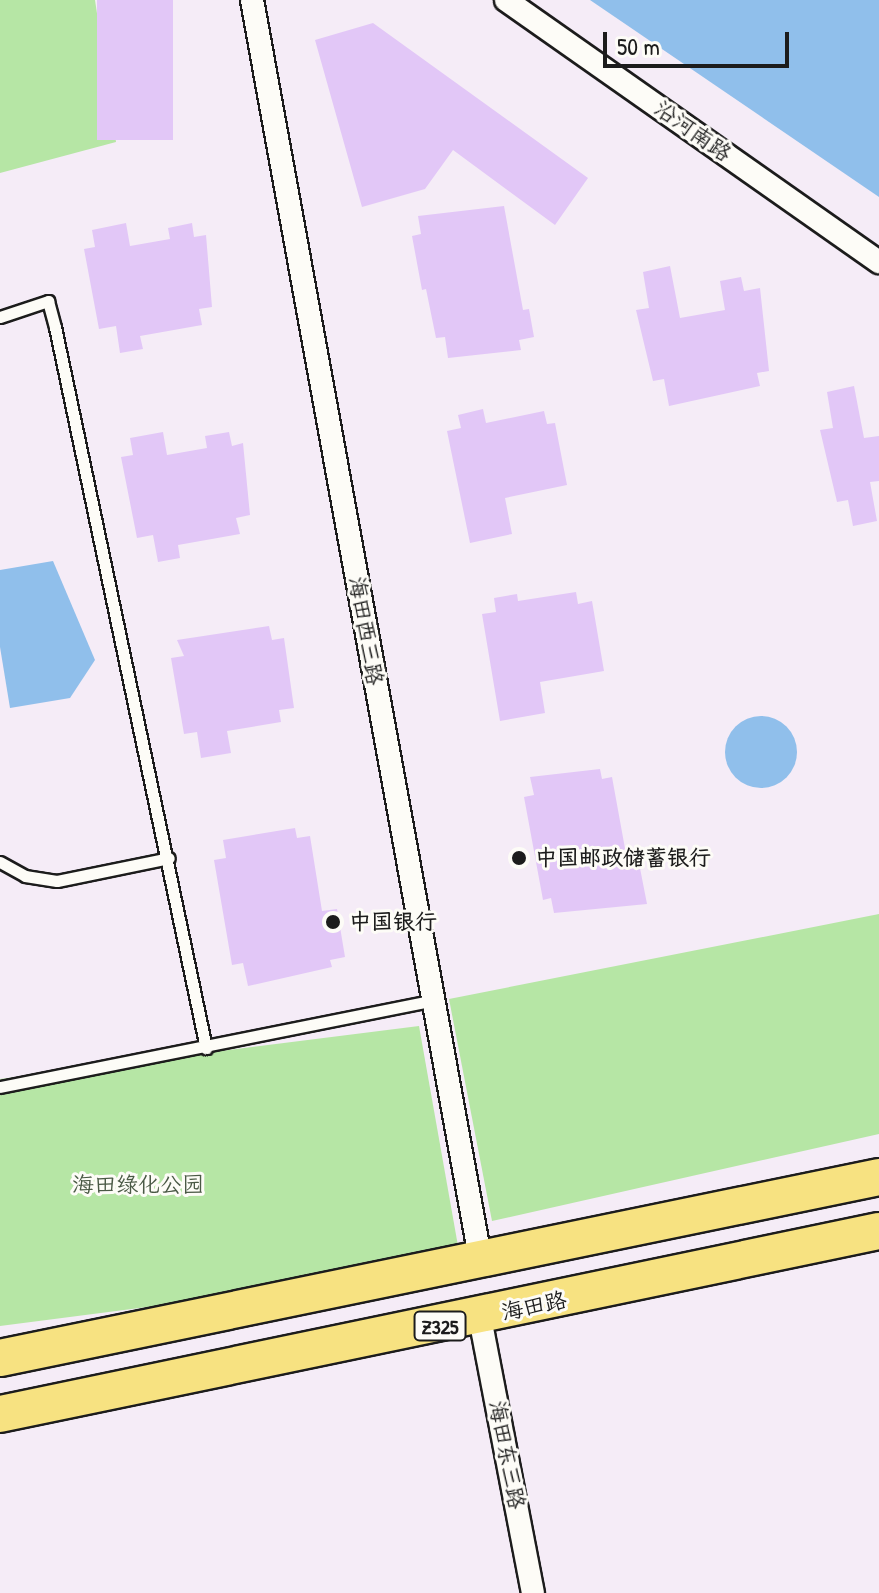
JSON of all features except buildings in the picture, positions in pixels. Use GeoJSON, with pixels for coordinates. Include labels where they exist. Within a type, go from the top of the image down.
{"type":"FeatureCollection","features":[{"type":"Feature","properties":{"kind":"main road"},"geometry":{"type":"LineString","coordinates":[[0,1358],[481,1262],[879,1177]]}},
{"type":"Feature","properties":{"kind":"main road","name":"海田路"},"geometry":{"type":"LineString","coordinates":[[0,1414],[480,1318],[879,1231]]}},
{"type":"Feature","properties":{"kind":"street","name":"海田西三路"},"geometry":{"type":"LineString","coordinates":[[252,0],[481,1262]]}},
{"type":"Feature","properties":{"kind":"street","name":"沿河南路"},"geometry":{"type":"LineString","coordinates":[[506,0],[879,262]]}},
{"type":"Feature","properties":{"kind":"street","name":"海田东三路"},"geometry":{"type":"LineString","coordinates":[[480,1318],[533,1593]]}},
{"type":"Feature","properties":{"kind":"lane"},"geometry":{"type":"LineString","coordinates":[[0,317],[48,301],[169,858],[206,1048]]}},
{"type":"Feature","properties":{"kind":"lane"},"geometry":{"type":"LineString","coordinates":[[0,862],[25,876],[57,881],[169,858]]}},
{"type":"Feature","properties":{"kind":"lane"},"geometry":{"type":"LineString","coordinates":[[0,1087],[432,1001]]}},
{"type":"Feature","properties":{"kind":"green space"},"geometry":{"type":"Polygon","coordinates":[[[0,0],[95,0],[116,142],[0,173],[0,0]]]}},
{"type":"Feature","properties":{"kind":"green space"},"geometry":{"type":"Polygon","coordinates":[[[879,914],[879,1134],[492,1221],[449,999],[879,914]]]}},
{"type":"Feature","properties":{"kind":"green space","name":"海田绿化公园"},"geometry":{"type":"Polygon","coordinates":[[[419,1026],[458,1246],[186,1302],[0,1326],[0,1079],[419,1026]]]}},
{"type":"Feature","properties":{"kind":"water"},"geometry":{"type":"Polygon","coordinates":[[[590,0],[879,0],[879,197],[590,0]]]}},
{"type":"Feature","properties":{"kind":"water"},"geometry":{"type":"Polygon","coordinates":[[[53,561],[95,660],[70,698],[10,708],[0,647],[0,570],[53,561]]]}},
{"type":"Feature","properties":{"kind":"water"},"geometry":{"type":"Polygon","coordinates":[[[754,716],[768,716],[787,726],[797,745],[797,759],[787,778],[768,788],[754,788],[735,778],[725,759],[725,745],[735,726],[754,716]]]}},
{"type":"Feature","properties":{"kind":"place","name":"中国邮政储蓄银行"},"geometry":{"type":"Point","coordinates":[519,858]}},
{"type":"Feature","properties":{"kind":"place","name":"中国银行"},"geometry":{"type":"Point","coordinates":[333,922]}}]}
